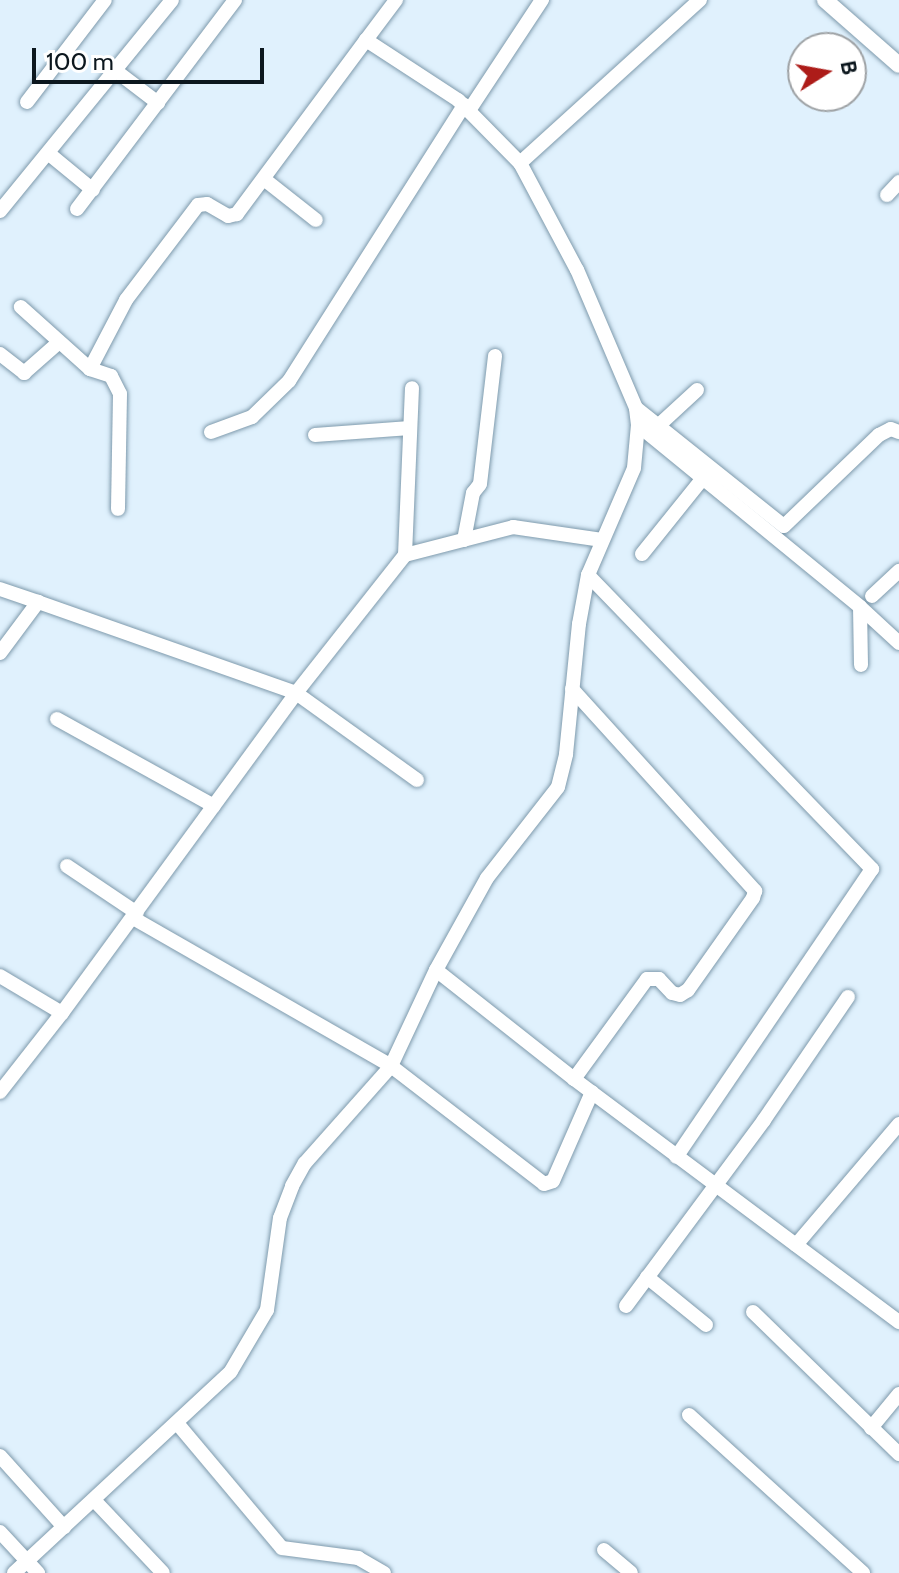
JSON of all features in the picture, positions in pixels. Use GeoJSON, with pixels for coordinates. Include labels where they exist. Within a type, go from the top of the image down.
{"type":"FeatureCollection","features":[{"type":"Feature","properties":{"kind":"street"},"geometry":{"type":"LineString","coordinates":[[27,102],[105,0]]}},
{"type":"Feature","properties":{"kind":"street"},"geometry":{"type":"LineString","coordinates":[[0,211],[172,0]]}},
{"type":"Feature","properties":{"kind":"street"},"geometry":{"type":"LineString","coordinates":[[77,209],[235,0]]}},
{"type":"Feature","properties":{"kind":"street"},"geometry":{"type":"LineString","coordinates":[[90,369],[126,300],[198,205],[207,204],[233,216],[264,179],[396,0]]}},
{"type":"Feature","properties":{"kind":"street"},"geometry":{"type":"LineString","coordinates":[[211,432],[240,425],[289,381],[467,107],[542,0]]}},
{"type":"Feature","properties":{"kind":"street"},"geometry":{"type":"LineString","coordinates":[[520,163],[700,0]]}},
{"type":"Feature","properties":{"kind":"street"},"geometry":{"type":"LineString","coordinates":[[825,0],[899,65]]}},
{"type":"Feature","properties":{"kind":"street"},"geometry":{"type":"LineString","coordinates":[[14,1573],[231,1371],[259,1328],[267,1310],[280,1218],[305,1163],[375,1088],[391,1066],[436,970],[487,878],[558,787],[566,754],[588,575],[634,468],[638,425],[636,408],[577,270],[520,163],[467,107],[366,40]]}},
{"type":"Feature","properties":{"kind":"street"},"geometry":{"type":"LineString","coordinates":[[116,71],[158,103]]}},
{"type":"Feature","properties":{"kind":"street"},"geometry":{"type":"LineString","coordinates":[[48,153],[93,190]]}},
{"type":"Feature","properties":{"kind":"street"},"geometry":{"type":"LineString","coordinates":[[264,179],[316,220]]}},
{"type":"Feature","properties":{"kind":"street"},"geometry":{"type":"LineString","coordinates":[[887,195],[899,182]]}},
{"type":"Feature","properties":{"kind":"street"},"geometry":{"type":"LineString","coordinates":[[21,307],[90,369],[111,376],[120,394],[118,509]]}},
{"type":"Feature","properties":{"kind":"street"},"geometry":{"type":"LineString","coordinates":[[0,354],[24,373],[58,343]]}},
{"type":"Feature","properties":{"kind":"street"},"geometry":{"type":"LineString","coordinates":[[464,540],[473,493],[480,484],[495,356]]}},
{"type":"Feature","properties":{"kind":"street"},"geometry":{"type":"LineString","coordinates":[[0,1092],[135,915],[296,693],[405,555],[412,388]]}},
{"type":"Feature","properties":{"kind":"street"},"geometry":{"type":"LineString","coordinates":[[658,426],[697,390]]}},
{"type":"Feature","properties":{"kind":"street"},"geometry":{"type":"LineString","coordinates":[[636,408],[784,526],[879,435],[891,429],[899,432]]}},
{"type":"Feature","properties":{"kind":"street"},"geometry":{"type":"LineString","coordinates":[[638,425],[860,607],[899,643]]}},
{"type":"Feature","properties":{"kind":"street"},"geometry":{"type":"LineString","coordinates":[[315,435],[410,428]]}},
{"type":"Feature","properties":{"kind":"street"},"geometry":{"type":"LineString","coordinates":[[642,554],[703,478]]}},
{"type":"Feature","properties":{"kind":"street"},"geometry":{"type":"LineString","coordinates":[[405,555],[513,527],[602,540]]}},
{"type":"Feature","properties":{"kind":"street"},"geometry":{"type":"LineString","coordinates":[[872,596],[899,571]]}},
{"type":"Feature","properties":{"kind":"street"},"geometry":{"type":"LineString","coordinates":[[588,575],[872,869],[676,1157]]}},
{"type":"Feature","properties":{"kind":"street"},"geometry":{"type":"LineString","coordinates":[[0,589],[296,693],[417,780]]}},
{"type":"Feature","properties":{"kind":"street"},"geometry":{"type":"LineString","coordinates":[[0,653],[38,602]]}},
{"type":"Feature","properties":{"kind":"street"},"geometry":{"type":"LineString","coordinates":[[860,607],[861,665]]}},
{"type":"Feature","properties":{"kind":"street"},"geometry":{"type":"LineString","coordinates":[[572,689],[755,891],[688,990],[680,995],[672,993],[659,979],[647,979],[574,1079]]}},
{"type":"Feature","properties":{"kind":"street"},"geometry":{"type":"LineString","coordinates":[[57,719],[214,806]]}},
{"type":"Feature","properties":{"kind":"street"},"geometry":{"type":"LineString","coordinates":[[67,866],[135,915],[391,1066],[544,1184],[553,1181],[592,1092]]}},
{"type":"Feature","properties":{"kind":"street"},"geometry":{"type":"LineString","coordinates":[[436,970],[676,1157],[899,1322]]}},
{"type":"Feature","properties":{"kind":"street"},"geometry":{"type":"LineString","coordinates":[[0,976],[62,1013]]}},
{"type":"Feature","properties":{"kind":"street"},"geometry":{"type":"LineString","coordinates":[[626,1306],[716,1185],[848,997]]}},
{"type":"Feature","properties":{"kind":"street"},"geometry":{"type":"LineString","coordinates":[[796,1245],[899,1124]]}},
{"type":"Feature","properties":{"kind":"street"},"geometry":{"type":"LineString","coordinates":[[647,1277],[706,1325]]}},
{"type":"Feature","properties":{"kind":"street"},"geometry":{"type":"LineString","coordinates":[[753,1312],[899,1454]]}},
{"type":"Feature","properties":{"kind":"street"},"geometry":{"type":"LineString","coordinates":[[871,1428],[899,1394]]}},
{"type":"Feature","properties":{"kind":"street"},"geometry":{"type":"LineString","coordinates":[[689,1415],[863,1573]]}},
{"type":"Feature","properties":{"kind":"street"},"geometry":{"type":"LineString","coordinates":[[177,1423],[282,1548],[358,1558],[373,1563],[384,1573]]}},
{"type":"Feature","properties":{"kind":"street"},"geometry":{"type":"LineString","coordinates":[[0,1456],[64,1527]]}},
{"type":"Feature","properties":{"kind":"street"},"geometry":{"type":"LineString","coordinates":[[94,1500],[163,1573]]}},
{"type":"Feature","properties":{"kind":"street"},"geometry":{"type":"LineString","coordinates":[[0,1532],[38,1573]]}},
{"type":"Feature","properties":{"kind":"street"},"geometry":{"type":"LineString","coordinates":[[604,1550],[631,1573]]}}]}
